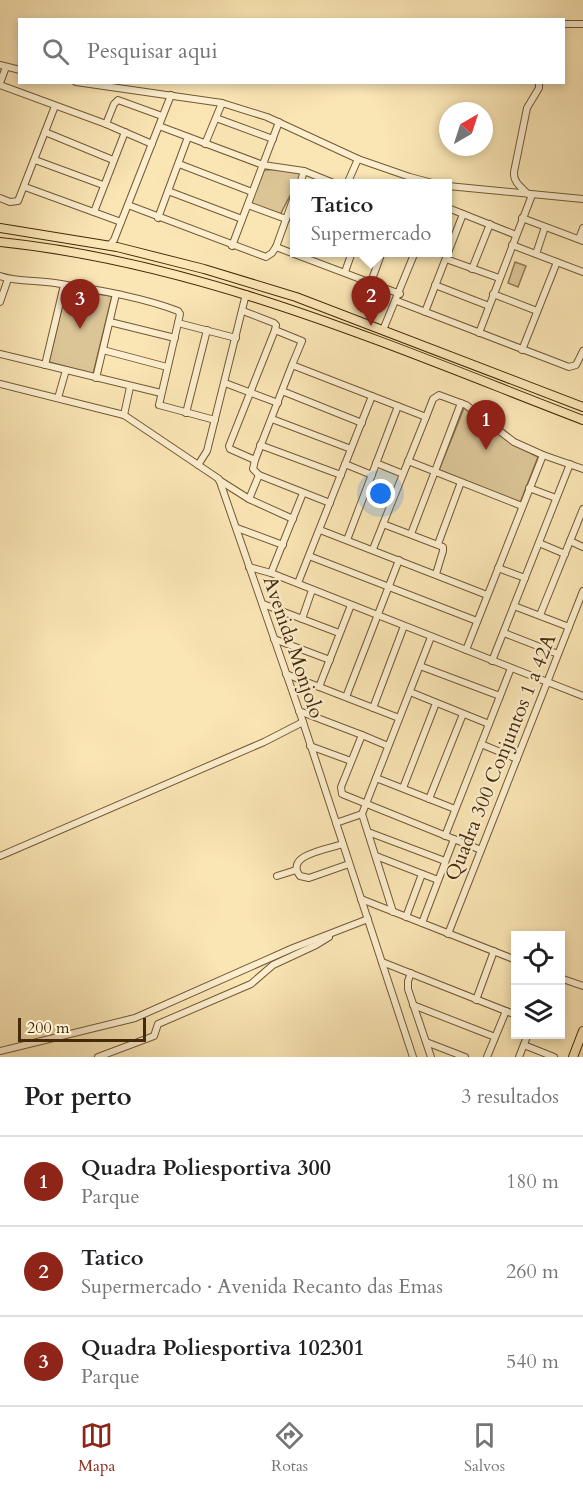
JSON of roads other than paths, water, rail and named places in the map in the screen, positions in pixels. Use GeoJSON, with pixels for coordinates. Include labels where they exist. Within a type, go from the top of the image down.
{"type":"FeatureCollection","features":[{"type":"Feature","properties":{"kind":"main road"},"geometry":{"type":"LineString","coordinates":[[0,228],[113,244],[204,269],[319,305],[583,407]]}},
{"type":"Feature","properties":{"kind":"main road"},"geometry":{"type":"LineString","coordinates":[[33,245],[33,239],[37,234]]}},
{"type":"Feature","properties":{"kind":"main road"},"geometry":{"type":"LineString","coordinates":[[0,242],[33,245],[141,266],[246,294],[312,316],[583,420]]}},
{"type":"Feature","properties":{"kind":"main road"},"geometry":{"type":"LineString","coordinates":[[141,266],[145,262],[143,254]]}},
{"type":"Feature","properties":{"kind":"main road"},"geometry":{"type":"LineString","coordinates":[[168,272],[174,262]]}},
{"type":"Feature","properties":{"kind":"main road"},"geometry":{"type":"LineString","coordinates":[[312,316],[321,315],[322,309],[319,305]]}},
{"type":"Feature","properties":{"kind":"main road"},"geometry":{"type":"LineString","coordinates":[[331,324],[327,318],[335,312]]}},
{"type":"Feature","properties":{"kind":"main road"},"geometry":{"type":"LineString","coordinates":[[577,1054],[583,1031]]}},
{"type":"Feature","properties":{"kind":"street"},"geometry":{"type":"LineString","coordinates":[[565,24],[583,24]]}},
{"type":"Feature","properties":{"kind":"street"},"geometry":{"type":"LineString","coordinates":[[18,70],[3,66],[0,84],[152,144]]}},
{"type":"Feature","properties":{"kind":"street"},"geometry":{"type":"LineString","coordinates":[[91,84],[222,103],[279,122],[358,159],[419,179]]}},
{"type":"Feature","properties":{"kind":"street"},"geometry":{"type":"LineString","coordinates":[[530,194],[513,178],[527,108],[539,84]]}},
{"type":"Feature","properties":{"kind":"street"},"geometry":{"type":"LineString","coordinates":[[113,244],[171,95]]}},
{"type":"Feature","properties":{"kind":"street"},"geometry":{"type":"LineString","coordinates":[[106,124],[118,100],[162,116]]}},
{"type":"Feature","properties":{"kind":"street"},"geometry":{"type":"LineString","coordinates":[[205,144],[222,103]]}},
{"type":"Feature","properties":{"kind":"street"},"geometry":{"type":"LineString","coordinates":[[0,198],[17,202],[25,187],[55,106]]}},
{"type":"Feature","properties":{"kind":"street"},"geometry":{"type":"LineString","coordinates":[[216,118],[273,139]]}},
{"type":"Feature","properties":{"kind":"street"},"geometry":{"type":"LineString","coordinates":[[232,246],[279,122]]}},
{"type":"Feature","properties":{"kind":"street"},"geometry":{"type":"LineString","coordinates":[[159,126],[263,165],[304,171],[323,179]]}},
{"type":"Feature","properties":{"kind":"street"},"geometry":{"type":"LineString","coordinates":[[45,132],[113,160]]}},
{"type":"Feature","properties":{"kind":"street"},"geometry":{"type":"LineString","coordinates":[[94,212],[125,132]]}},
{"type":"Feature","properties":{"kind":"street"},"geometry":{"type":"LineString","coordinates":[[158,218],[188,137]]}},
{"type":"Feature","properties":{"kind":"street"},"geometry":{"type":"LineString","coordinates":[[349,179],[358,159]]}},
{"type":"Feature","properties":{"kind":"street"},"geometry":{"type":"LineString","coordinates":[[35,160],[103,185]]}},
{"type":"Feature","properties":{"kind":"street"},"geometry":{"type":"LineString","coordinates":[[179,164],[252,192]]}},
{"type":"Feature","properties":{"kind":"street"},"geometry":{"type":"LineString","coordinates":[[301,179],[304,171]]}},
{"type":"Feature","properties":{"kind":"street"},"geometry":{"type":"LineString","coordinates":[[452,186],[583,199]]}},
{"type":"Feature","properties":{"kind":"street"},"geometry":{"type":"LineString","coordinates":[[25,187],[121,222]]}},
{"type":"Feature","properties":{"kind":"street"},"geometry":{"type":"LineString","coordinates":[[168,191],[242,219]]}},
{"type":"Feature","properties":{"kind":"street"},"geometry":{"type":"LineString","coordinates":[[478,333],[530,194]]}},
{"type":"Feature","properties":{"kind":"street"},"geometry":{"type":"LineString","coordinates":[[128,205],[266,257],[270,256],[276,247],[290,208]]}},
{"type":"Feature","properties":{"kind":"street"},"geometry":{"type":"LineString","coordinates":[[248,205],[286,219]]}},
{"type":"Feature","properties":{"kind":"street"},"geometry":{"type":"LineString","coordinates":[[452,210],[516,235]]}},
{"type":"Feature","properties":{"kind":"street"},"geometry":{"type":"LineString","coordinates":[[452,243],[463,214]]}},
{"type":"Feature","properties":{"kind":"street"},"geometry":{"type":"LineString","coordinates":[[522,218],[581,240],[583,228]]}},
{"type":"Feature","properties":{"kind":"street"},"geometry":{"type":"LineString","coordinates":[[472,269],[490,224]]}},
{"type":"Feature","properties":{"kind":"street"},"geometry":{"type":"LineString","coordinates":[[536,254],[545,227]]}},
{"type":"Feature","properties":{"kind":"street"},"geometry":{"type":"LineString","coordinates":[[512,245],[583,272]]}},
{"type":"Feature","properties":{"kind":"street"},"geometry":{"type":"LineString","coordinates":[[276,247],[290,251]]}},
{"type":"Feature","properties":{"kind":"street"},"geometry":{"type":"LineString","coordinates":[[310,257],[400,294]]}},
{"type":"Feature","properties":{"kind":"street"},"geometry":{"type":"LineString","coordinates":[[345,272],[350,257]]}},
{"type":"Feature","properties":{"kind":"street"},"geometry":{"type":"LineString","coordinates":[[371,282],[380,257]]}},
{"type":"Feature","properties":{"kind":"street"},"geometry":{"type":"LineString","coordinates":[[383,330],[400,294],[413,257]]}},
{"type":"Feature","properties":{"kind":"street"},"geometry":{"type":"LineString","coordinates":[[425,312],[446,259],[499,278]]}},
{"type":"Feature","properties":{"kind":"street"},"geometry":{"type":"LineString","coordinates":[[522,350],[557,262]]}},
{"type":"Feature","properties":{"kind":"street"},"geometry":{"type":"LineString","coordinates":[[0,276],[116,294],[178,311],[180,314],[159,405],[215,420]]}},
{"type":"Feature","properties":{"kind":"street"},"geometry":{"type":"LineString","coordinates":[[0,302],[9,279]]}},
{"type":"Feature","properties":{"kind":"street"},"geometry":{"type":"LineString","coordinates":[[45,365],[64,285]]}},
{"type":"Feature","properties":{"kind":"street"},"geometry":{"type":"LineString","coordinates":[[435,285],[489,306]]}},
{"type":"Feature","properties":{"kind":"street"},"geometry":{"type":"LineString","coordinates":[[96,378],[116,294]]}},
{"type":"Feature","properties":{"kind":"street"},"geometry":{"type":"LineString","coordinates":[[198,465],[207,451],[246,294]]}},
{"type":"Feature","properties":{"kind":"street"},"geometry":{"type":"LineString","coordinates":[[493,294],[537,311]]}},
{"type":"Feature","properties":{"kind":"street"},"geometry":{"type":"LineString","coordinates":[[397,301],[569,367],[576,365],[582,354]]}},
{"type":"Feature","properties":{"kind":"street"},"geometry":{"type":"LineString","coordinates":[[243,311],[274,323],[276,326],[229,447],[255,460]]}},
{"type":"Feature","properties":{"kind":"street"},"geometry":{"type":"LineString","coordinates":[[110,322],[175,338]]}},
{"type":"Feature","properties":{"kind":"street"},"geometry":{"type":"LineString","coordinates":[[178,323],[236,338]]}},
{"type":"Feature","properties":{"kind":"street"},"geometry":{"type":"LineString","coordinates":[[186,413],[207,330]]}},
{"type":"Feature","properties":{"kind":"street"},"geometry":{"type":"LineString","coordinates":[[275,330],[302,341],[253,470],[259,475],[330,503]]}},
{"type":"Feature","properties":{"kind":"street"},"geometry":{"type":"LineString","coordinates":[[103,350],[167,367]]}},
{"type":"Feature","properties":{"kind":"street"},"geometry":{"type":"LineString","coordinates":[[0,354],[161,393]]}},
{"type":"Feature","properties":{"kind":"street"},"geometry":{"type":"LineString","coordinates":[[292,365],[426,417]]}},
{"type":"Feature","properties":{"kind":"street"},"geometry":{"type":"LineString","coordinates":[[58,398],[66,370]]}},
{"type":"Feature","properties":{"kind":"street"},"geometry":{"type":"LineString","coordinates":[[225,383],[278,403]]}},
{"type":"Feature","properties":{"kind":"street"},"geometry":{"type":"LineString","coordinates":[[0,384],[123,415],[234,491],[293,519]]}},
{"type":"Feature","properties":{"kind":"street"},"geometry":{"type":"LineString","coordinates":[[123,415],[130,387]]}},
{"type":"Feature","properties":{"kind":"street"},"geometry":{"type":"LineString","coordinates":[[282,391],[362,423]]}},
{"type":"Feature","properties":{"kind":"street"},"geometry":{"type":"LineString","coordinates":[[373,549],[433,399],[437,395],[461,404],[514,442],[583,469]]}},
{"type":"Feature","properties":{"kind":"street"},"geometry":{"type":"LineString","coordinates":[[298,584],[372,396]]}},
{"type":"Feature","properties":{"kind":"street"},"geometry":{"type":"LineString","coordinates":[[411,534],[461,404]]}},
{"type":"Feature","properties":{"kind":"street"},"geometry":{"type":"LineString","coordinates":[[347,540],[398,406]]}},
{"type":"Feature","properties":{"kind":"street"},"geometry":{"type":"LineString","coordinates":[[272,418],[351,449]]}},
{"type":"Feature","properties":{"kind":"street"},"geometry":{"type":"LineString","coordinates":[[261,445],[341,475]]}},
{"type":"Feature","properties":{"kind":"street"},"geometry":{"type":"LineString","coordinates":[[466,650],[543,455]]}},
{"type":"Feature","properties":{"kind":"street"},"geometry":{"type":"LineString","coordinates":[[408,461],[522,506]]}},
{"type":"Feature","properties":{"kind":"street"},"geometry":{"type":"LineString","coordinates":[[376,463],[403,474]]}},
{"type":"Feature","properties":{"kind":"street"},"geometry":{"type":"LineString","coordinates":[[345,464],[372,475]]}},
{"type":"Feature","properties":{"kind":"street"},"geometry":{"type":"LineString","coordinates":[[492,661],[570,464]]}},
{"type":"Feature","properties":{"kind":"street"},"geometry":{"type":"LineString","coordinates":[[249,499],[259,475]]}},
{"type":"Feature","properties":{"kind":"street","name":"Avenida Monjolo"},"geometry":{"type":"LineString","coordinates":[[219,479],[303,722],[413,1057]]}},
{"type":"Feature","properties":{"kind":"street"},"geometry":{"type":"LineString","coordinates":[[438,544],[461,482]]}},
{"type":"Feature","properties":{"kind":"street"},"geometry":{"type":"LineString","coordinates":[[529,488],[556,498]]}},
{"type":"Feature","properties":{"kind":"street"},"geometry":{"type":"LineString","coordinates":[[226,496],[234,491]]}},
{"type":"Feature","properties":{"kind":"street"},"geometry":{"type":"LineString","coordinates":[[272,573],[303,493]]}},
{"type":"Feature","properties":{"kind":"street"},"geometry":{"type":"LineString","coordinates":[[540,615],[583,509]]}},
{"type":"Feature","properties":{"kind":"street"},"geometry":{"type":"LineString","coordinates":[[383,524],[444,548],[436,574]]}},
{"type":"Feature","properties":{"kind":"street"},"geometry":{"type":"LineString","coordinates":[[237,528],[283,545]]}},
{"type":"Feature","properties":{"kind":"street"},"geometry":{"type":"LineString","coordinates":[[320,530],[373,549],[487,596]]}},
{"type":"Feature","properties":{"kind":"street"},"geometry":{"type":"LineString","coordinates":[[570,541],[583,546]]}},
{"type":"Feature","properties":{"kind":"street"},"geometry":{"type":"LineString","coordinates":[[539,543],[565,554]]}},
{"type":"Feature","properties":{"kind":"street"},"geometry":{"type":"LineString","coordinates":[[309,556],[477,621]]}},
{"type":"Feature","properties":{"kind":"street"},"geometry":{"type":"LineString","coordinates":[[346,697],[399,560]]}},
{"type":"Feature","properties":{"kind":"street"},"geometry":{"type":"LineString","coordinates":[[249,567],[272,573],[583,696]]}},
{"type":"Feature","properties":{"kind":"street"},"geometry":{"type":"LineString","coordinates":[[498,568],[525,578]]}},
{"type":"Feature","properties":{"kind":"street"},"geometry":{"type":"LineString","coordinates":[[302,618],[312,590]]}},
{"type":"Feature","properties":{"kind":"street","name":"Quadra 300 Conjuntos 1 a 42A"},"geometry":{"type":"LineString","coordinates":[[448,934],[583,591]]}},
{"type":"Feature","properties":{"kind":"street"},"geometry":{"type":"LineString","coordinates":[[263,604],[339,633]]}},
{"type":"Feature","properties":{"kind":"street"},"geometry":{"type":"LineString","coordinates":[[319,687],[351,605]]}},
{"type":"Feature","properties":{"kind":"street"},"geometry":{"type":"LineString","coordinates":[[514,606],[569,627]]}},
{"type":"Feature","properties":{"kind":"street"},"geometry":{"type":"LineString","coordinates":[[373,708],[404,626]]}},
{"type":"Feature","properties":{"kind":"street"},"geometry":{"type":"LineString","coordinates":[[504,633],[558,654]]}},
{"type":"Feature","properties":{"kind":"street"},"geometry":{"type":"LineString","coordinates":[[393,912],[362,814],[431,636]]}},
{"type":"Feature","properties":{"kind":"street"},"geometry":{"type":"LineString","coordinates":[[274,639],[330,660]]}},
{"type":"Feature","properties":{"kind":"street"},"geometry":{"type":"LineString","coordinates":[[420,666],[500,696]]}},
{"type":"Feature","properties":{"kind":"street"},"geometry":{"type":"LineString","coordinates":[[445,836],[511,668]]}},
{"type":"Feature","properties":{"kind":"street"},"geometry":{"type":"LineString","coordinates":[[286,674],[399,718]]}},
{"type":"Feature","properties":{"kind":"street"},"geometry":{"type":"LineString","coordinates":[[410,692],[489,724]]}},
{"type":"Feature","properties":{"kind":"street"},"geometry":{"type":"LineString","coordinates":[[403,788],[436,703]]}},
{"type":"Feature","properties":{"kind":"street"},"geometry":{"type":"LineString","coordinates":[[299,711],[388,746]]}},
{"type":"Feature","properties":{"kind":"street"},"geometry":{"type":"LineString","coordinates":[[429,799],[463,714]]}},
{"type":"Feature","properties":{"kind":"street"},"geometry":{"type":"LineString","coordinates":[[0,856],[264,742],[303,722]]}},
{"type":"Feature","properties":{"kind":"street"},"geometry":{"type":"LineString","coordinates":[[362,735],[340,792],[344,796],[481,850]]}},
{"type":"Feature","properties":{"kind":"street"},"geometry":{"type":"LineString","coordinates":[[481,744],[517,759]]}},
{"type":"Feature","properties":{"kind":"street"},"geometry":{"type":"LineString","coordinates":[[310,746],[351,761]]}},
{"type":"Feature","properties":{"kind":"street"},"geometry":{"type":"LineString","coordinates":[[376,778],[455,809]]}},
{"type":"Feature","properties":{"kind":"street"},"geometry":{"type":"LineString","coordinates":[[336,823],[362,814]]}},
{"type":"Feature","properties":{"kind":"street"},"geometry":{"type":"LineString","coordinates":[[368,832],[445,861]]}},
{"type":"Feature","properties":{"kind":"street"},"geometry":{"type":"LineString","coordinates":[[422,923],[454,839]]}},
{"type":"Feature","properties":{"kind":"street"},"geometry":{"type":"LineString","coordinates":[[343,844],[301,858],[296,864],[296,870],[300,876],[309,878],[349,864]]}},
{"type":"Feature","properties":{"kind":"street"},"geometry":{"type":"LineString","coordinates":[[376,856],[438,880]]}},
{"type":"Feature","properties":{"kind":"street"},"geometry":{"type":"LineString","coordinates":[[277,876],[296,870]]}},
{"type":"Feature","properties":{"kind":"street"},"geometry":{"type":"LineString","coordinates":[[406,917],[422,874]]}},
{"type":"Feature","properties":{"kind":"street"},"geometry":{"type":"LineString","coordinates":[[361,899],[511,958]]}},
{"type":"Feature","properties":{"kind":"street"},"geometry":{"type":"LineString","coordinates":[[0,1051],[135,1018],[293,948],[368,919]]}},
{"type":"Feature","properties":{"kind":"street"},"geometry":{"type":"LineString","coordinates":[[98,1057],[154,1035],[158,1024],[251,984],[273,965],[316,945],[332,933]]}},
{"type":"Feature","properties":{"kind":"street"},"geometry":{"type":"LineString","coordinates":[[476,999],[494,951]]}},
{"type":"Feature","properties":{"kind":"street"},"geometry":{"type":"LineString","coordinates":[[382,962],[511,1013]]}},
{"type":"Feature","properties":{"kind":"street"},"geometry":{"type":"LineString","coordinates":[[411,973],[407,984],[431,1057]]}},
{"type":"Feature","properties":{"kind":"street"},"geometry":{"type":"LineString","coordinates":[[565,979],[583,986]]}},
{"type":"Feature","properties":{"kind":"street"},"geometry":{"type":"LineString","coordinates":[[413,1005],[495,1037]]}},
{"type":"Feature","properties":{"kind":"street"},"geometry":{"type":"LineString","coordinates":[[487,1057],[506,1011]]}},
{"type":"Feature","properties":{"kind":"street"},"geometry":{"type":"LineString","coordinates":[[519,1057],[526,1039]]}},
{"type":"Feature","properties":{"kind":"street"},"geometry":{"type":"LineString","coordinates":[[426,1042],[465,1057]]}},
{"type":"Feature","properties":{"kind":"street"},"geometry":{"type":"LineString","coordinates":[[524,1045],[554,1057]]}},
{"type":"Feature","properties":{"kind":"place","name":"Tatico"},"geometry":{"type":"Point","coordinates":[371,326]}},
{"type":"Feature","properties":{"kind":"place","name":"Quadra Poliesportiva 102301"},"geometry":{"type":"Point","coordinates":[80,329]}},
{"type":"Feature","properties":{"kind":"place","name":"Quadra Poliesportiva 300"},"geometry":{"type":"Point","coordinates":[486,450]}}]}
